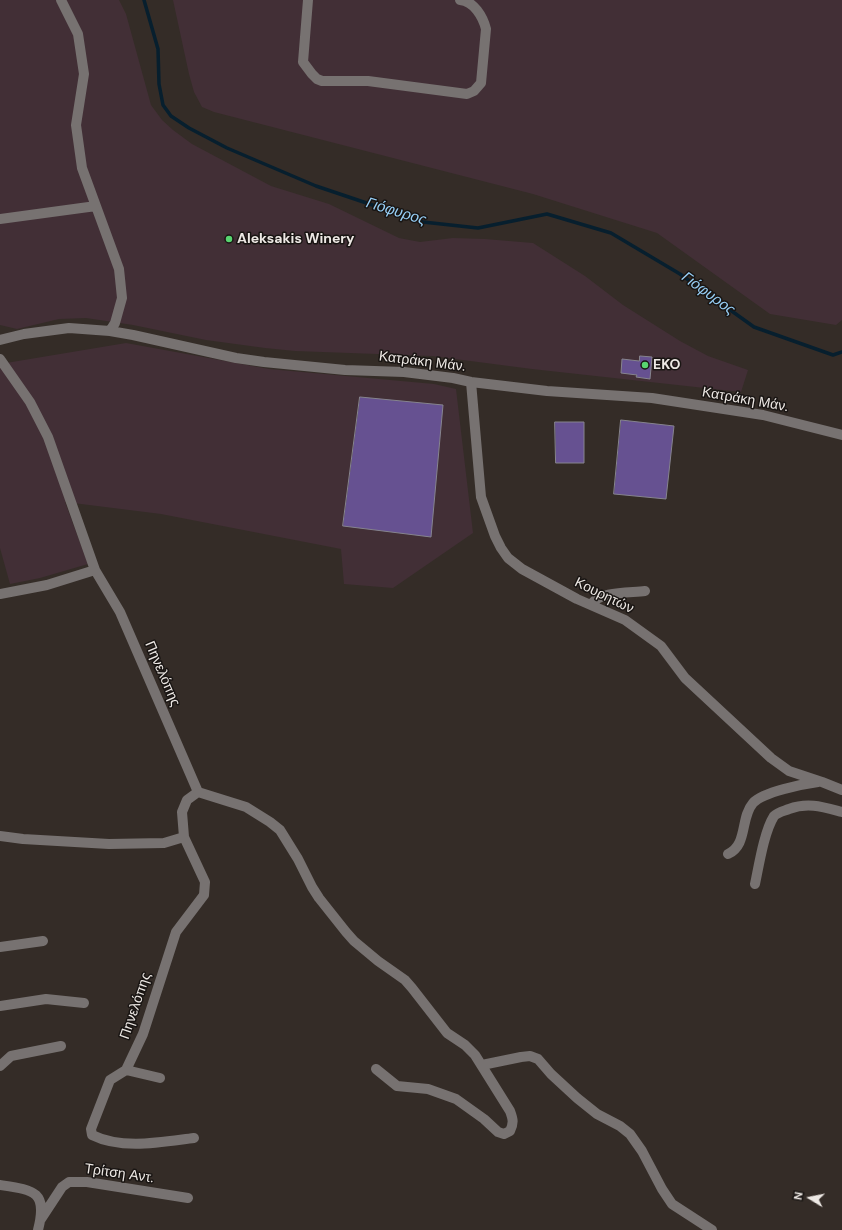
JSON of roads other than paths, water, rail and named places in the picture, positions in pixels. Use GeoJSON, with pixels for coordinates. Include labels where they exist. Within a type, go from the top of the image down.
{"type":"FeatureCollection","features":[{"type":"Feature","properties":{"kind":"street"},"geometry":{"type":"LineString","coordinates":[[61,0],[78,34],[84,74],[76,125],[82,168],[119,269],[122,298],[115,322],[110,331]]}},
{"type":"Feature","properties":{"kind":"street"},"geometry":{"type":"LineString","coordinates":[[308,0],[303,62],[317,79],[322,81],[368,81],[467,94],[474,91],[481,83],[486,29],[478,12],[470,4],[460,0]]}},
{"type":"Feature","properties":{"kind":"street"},"geometry":{"type":"LineString","coordinates":[[0,219],[96,206]]}},
{"type":"Feature","properties":{"kind":"street","name":"Κατράκη Μάν."},"geometry":{"type":"LineString","coordinates":[[0,340],[24,334],[69,328],[110,331],[236,358],[275,364],[345,370],[404,372],[547,391],[652,398],[763,416],[842,435]]}},
{"type":"Feature","properties":{"kind":"street","name":"Πηνελόπης"},"geometry":{"type":"LineString","coordinates":[[0,360],[30,402],[48,437],[95,570],[120,612],[198,792],[187,800],[182,812],[184,837],[205,882],[204,895],[176,932],[143,1034],[126,1070]]}},
{"type":"Feature","properties":{"kind":"street","name":"Κουρητών"},"geometry":{"type":"LineString","coordinates":[[471,382],[481,497],[497,542],[508,558],[522,569],[577,599],[625,620],[661,646],[685,678],[771,758],[789,771],[842,790]]}},
{"type":"Feature","properties":{"kind":"street"},"geometry":{"type":"LineString","coordinates":[[0,594],[47,585],[95,570]]}},
{"type":"Feature","properties":{"kind":"street"},"geometry":{"type":"LineString","coordinates":[[591,605],[597,599],[606,595],[645,591]]}},
{"type":"Feature","properties":{"kind":"street"},"geometry":{"type":"LineString","coordinates":[[728,854],[736,851],[748,812],[756,800],[793,787],[822,782]]}},
{"type":"Feature","properties":{"kind":"street"},"geometry":{"type":"LineString","coordinates":[[198,792],[246,807],[280,830],[319,898],[346,932],[354,941],[378,961],[405,980],[447,1033],[475,1055],[514,1119],[513,1125],[510,1131],[504,1134],[498,1132],[456,1099],[428,1089],[397,1086],[376,1069]]}},
{"type":"Feature","properties":{"kind":"street"},"geometry":{"type":"LineString","coordinates":[[755,884],[772,818],[776,814],[798,806],[806,805],[819,805],[842,812]]}},
{"type":"Feature","properties":{"kind":"street"},"geometry":{"type":"LineString","coordinates":[[0,836],[23,839],[109,844],[164,843],[184,837]]}},
{"type":"Feature","properties":{"kind":"street"},"geometry":{"type":"LineString","coordinates":[[0,947],[43,941]]}},
{"type":"Feature","properties":{"kind":"street"},"geometry":{"type":"LineString","coordinates":[[0,1006],[46,999],[84,1003]]}},
{"type":"Feature","properties":{"kind":"street"},"geometry":{"type":"LineString","coordinates":[[0,1066],[11,1056],[61,1046]]}},
{"type":"Feature","properties":{"kind":"street"},"geometry":{"type":"LineString","coordinates":[[482,1065],[521,1057],[530,1056],[538,1058],[551,1074],[577,1098],[597,1114],[620,1126],[630,1134],[642,1151],[658,1182],[672,1204],[712,1230]]}},
{"type":"Feature","properties":{"kind":"street"},"geometry":{"type":"LineString","coordinates":[[160,1078],[126,1070],[110,1080],[91,1129],[92,1135],[105,1140],[127,1143],[145,1143],[194,1138]]}},
{"type":"Feature","properties":{"kind":"street","name":"Τρίτση Αντ."},"geometry":{"type":"LineString","coordinates":[[41,1219],[62,1187],[69,1182],[87,1182],[188,1198]]}},
{"type":"Feature","properties":{"kind":"street"},"geometry":{"type":"LineString","coordinates":[[0,1186],[29,1190],[38,1196],[42,1205],[41,1219],[38,1230]]}},
{"type":"Feature","properties":{"kind":"waterway","name":"Γιόφυρος"},"geometry":{"type":"LineString","coordinates":[[144,0],[158,49],[159,84],[163,105],[171,116],[189,128],[227,148],[316,186],[423,222],[478,228],[547,214],[611,233],[680,274],[754,327],[833,355],[842,352]]}},
{"type":"Feature","properties":{"kind":"place","name":"Aleksakis Winery"},"geometry":{"type":"Point","coordinates":[229,239]}},
{"type":"Feature","properties":{"kind":"place","name":"EKO"},"geometry":{"type":"Point","coordinates":[645,365]}}]}
